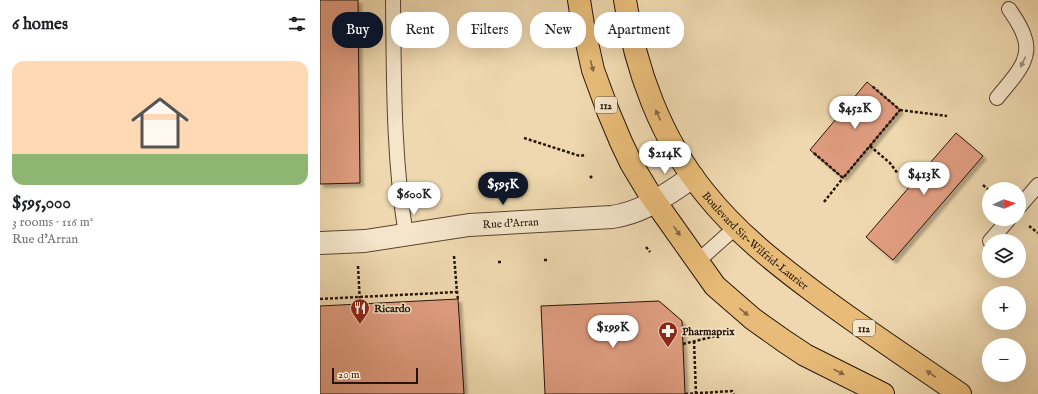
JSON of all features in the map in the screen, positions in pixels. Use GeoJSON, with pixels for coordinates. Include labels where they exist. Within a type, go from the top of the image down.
{"type":"FeatureCollection","features":[{"type":"Feature","properties":{"kind":"main road","name":"112"},"geometry":{"type":"LineString","coordinates":[[579,0],[588,48],[600,90],[621,142],[631,163],[715,286],[770,331],[805,354],[883,394]]}},
{"type":"Feature","properties":{"kind":"main road","name":"Boulevard Sir-Wilfrid-Laurier"},"geometry":{"type":"LineString","coordinates":[[626,0],[635,51],[648,91],[665,130],[705,194],[752,244],[803,284],[861,326],[960,394]]}},
{"type":"Feature","properties":{"kind":"street","name":"Rue d'Arran"},"geometry":{"type":"LineString","coordinates":[[320,243],[365,241],[469,225],[612,218],[635,212],[656,201],[693,177]]}},
{"type":"Feature","properties":{"kind":"lane"},"geometry":{"type":"LineString","coordinates":[[393,0],[395,143],[401,207],[406,235]]}},
{"type":"Feature","properties":{"kind":"lane"},"geometry":{"type":"LineString","coordinates":[[997,98],[1020,68],[1026,55],[1027,46],[1025,37],[1009,9]]}},
{"type":"Feature","properties":{"kind":"lane"},"geometry":{"type":"LineString","coordinates":[[1026,199],[1038,185]]}},
{"type":"Feature","properties":{"kind":"lane"},"geometry":{"type":"LineString","coordinates":[[996,234],[1003,226]]}},
{"type":"Feature","properties":{"kind":"lane"},"geometry":{"type":"LineString","coordinates":[[698,261],[736,227]]}},
{"type":"Feature","properties":{"kind":"path"},"geometry":{"type":"LineString","coordinates":[[872,86],[900,110],[947,116]]}},
{"type":"Feature","properties":{"kind":"path"},"geometry":{"type":"LineString","coordinates":[[824,202],[900,110]]}},
{"type":"Feature","properties":{"kind":"path"},"geometry":{"type":"LineString","coordinates":[[524,138],[580,156],[585,155]]}},
{"type":"Feature","properties":{"kind":"path"},"geometry":{"type":"LineString","coordinates":[[870,146],[890,163],[898,174]]}},
{"type":"Feature","properties":{"kind":"path"},"geometry":{"type":"LineString","coordinates":[[814,153],[843,178]]}},
{"type":"Feature","properties":{"kind":"path"},"geometry":{"type":"LineString","coordinates":[[646,247],[650,252]]}},
{"type":"Feature","properties":{"kind":"path"},"geometry":{"type":"LineString","coordinates":[[454,256],[456,292],[458,299]]}},
{"type":"Feature","properties":{"kind":"path"},"geometry":{"type":"LineString","coordinates":[[358,260],[360,304]]}},
{"type":"Feature","properties":{"kind":"path"},"geometry":{"type":"LineString","coordinates":[[544,260],[549,260]]}},
{"type":"Feature","properties":{"kind":"path"},"geometry":{"type":"LineString","coordinates":[[320,299],[456,292]]}},
{"type":"Feature","properties":{"kind":"path"},"geometry":{"type":"LineString","coordinates":[[683,344],[731,332]]}},
{"type":"Feature","properties":{"kind":"path"},"geometry":{"type":"LineString","coordinates":[[694,341],[696,393]]}},
{"type":"Feature","properties":{"kind":"path"},"geometry":{"type":"LineString","coordinates":[[685,394],[732,391],[734,394]]}},
{"type":"Feature","properties":{"kind":"building"},"geometry":{"type":"Polygon","coordinates":[[[320,0],[358,0],[358,12],[332,12],[332,48],[359,48],[360,183],[320,184],[320,0]]]}},
{"type":"Feature","properties":{"kind":"building"},"geometry":{"type":"Polygon","coordinates":[[[867,82],[900,110],[843,178],[810,150],[867,82]]]}},
{"type":"Feature","properties":{"kind":"building"},"geometry":{"type":"Polygon","coordinates":[[[956,133],[983,156],[893,260],[866,237],[956,133]]]}},
{"type":"Feature","properties":{"kind":"building"},"geometry":{"type":"Polygon","coordinates":[[[458,299],[464,394],[320,394],[320,306],[458,299]]]}},
{"type":"Feature","properties":{"kind":"building"},"geometry":{"type":"Polygon","coordinates":[[[659,301],[682,321],[685,394],[545,394],[541,306],[659,301]]]}},
{"type":"Feature","properties":{"kind":"place","name":"Ricardo"},"geometry":{"type":"Point","coordinates":[360,325]}},
{"type":"Feature","properties":{"kind":"place","name":"Pharmaprix"},"geometry":{"type":"Point","coordinates":[668,348]}}]}
